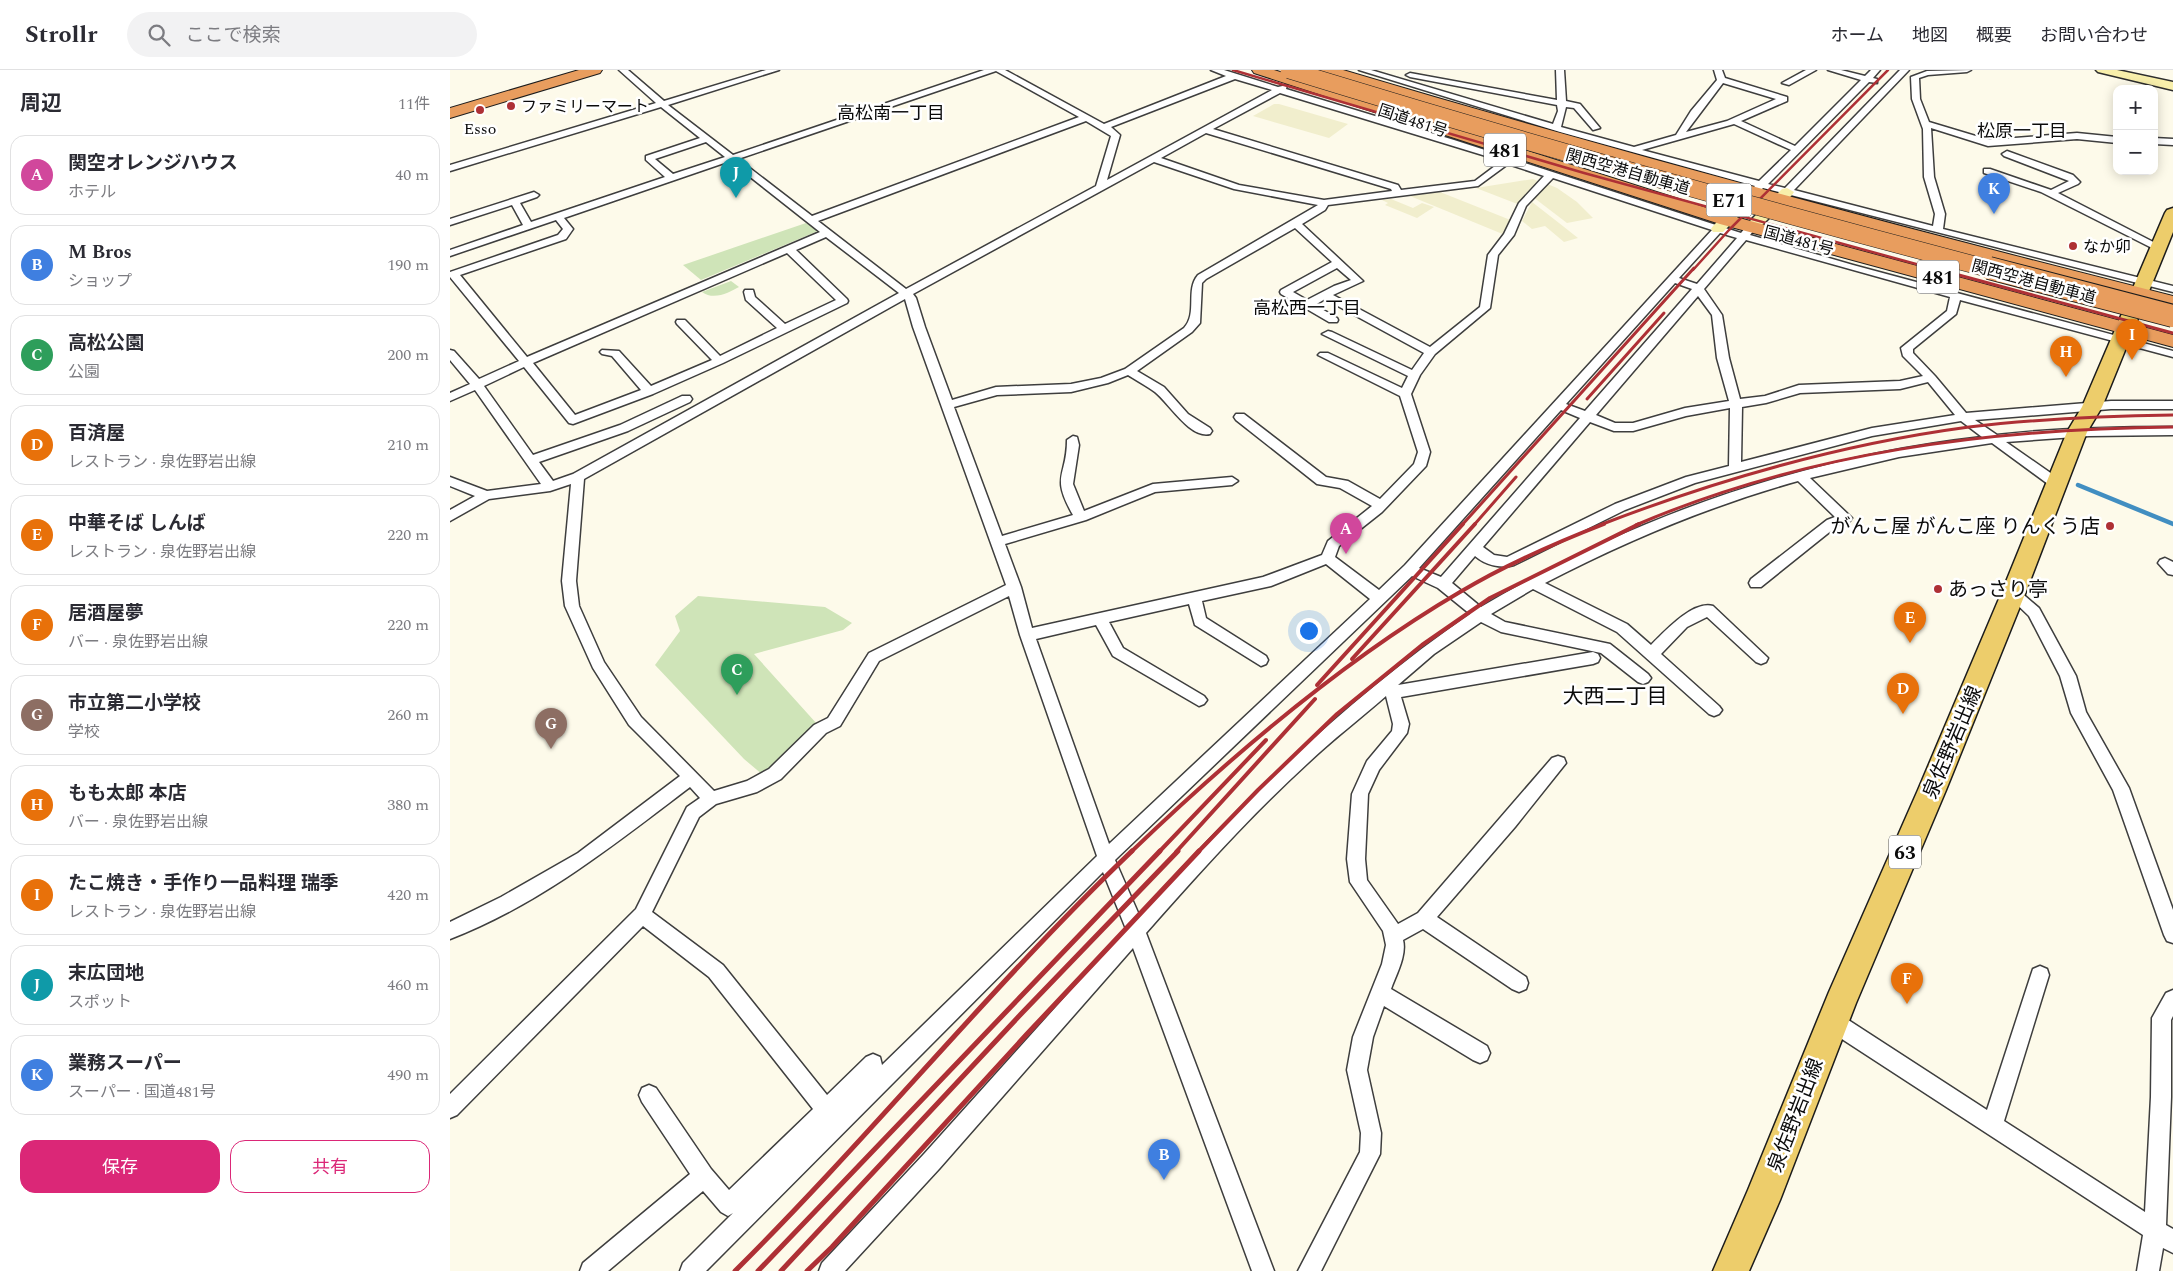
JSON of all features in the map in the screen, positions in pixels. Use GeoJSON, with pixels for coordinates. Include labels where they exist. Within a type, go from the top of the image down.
{"type":"FeatureCollection","features":[{"type":"Feature","properties":{"kind":"highway"},"geometry":{"type":"LineString","coordinates":[[450,107],[573,70]]}},
{"type":"Feature","properties":{"kind":"highway"},"geometry":{"type":"LineString","coordinates":[[450,113],[595,70]]}},
{"type":"Feature","properties":{"kind":"highway","name":"国道481号"},"geometry":{"type":"LineString","coordinates":[[1258,70],[1658,198],[1722,225],[1824,247],[2015,298],[2122,334],[2173,341]]}},
{"type":"Feature","properties":{"kind":"highway","name":"関西空港自動車道"},"geometry":{"type":"LineString","coordinates":[[1316,70],[1701,183],[1938,246],[2173,303]]}},
{"type":"Feature","properties":{"kind":"highway","name":"国道481号"},"geometry":{"type":"LineString","coordinates":[[1327,70],[1488,119],[1783,196],[2040,268],[2141,287],[2173,303]]}},
{"type":"Feature","properties":{"kind":"highway","name":"関西空港自動車道"},"geometry":{"type":"LineString","coordinates":[[1287,80],[1468,125],[1738,202],[2173,316]]}},
{"type":"Feature","properties":{"kind":"main road","name":"泉佐野岩出線"},"geometry":{"type":"LineString","coordinates":[[1731,1271],[1762,1200],[1832,1021],[1932,790],[2013,594],[2077,432],[2092,407],[2173,213]]}},
{"type":"Feature","properties":{"kind":"street"},"geometry":{"type":"LineString","coordinates":[[623,70],[662,104],[911,298],[919,327],[1014,587],[1027,635],[1106,858],[1136,931],[1263,1271]]}},
{"type":"Feature","properties":{"kind":"street"},"geometry":{"type":"LineString","coordinates":[[450,168],[775,70]]}},
{"type":"Feature","properties":{"kind":"street"},"geometry":{"type":"LineString","coordinates":[[450,253],[992,70]]}},
{"type":"Feature","properties":{"kind":"street"},"geometry":{"type":"LineString","coordinates":[[999,70],[1087,117],[1116,135],[1100,188]]}},
{"type":"Feature","properties":{"kind":"street"},"geometry":{"type":"LineString","coordinates":[[1215,70],[1234,76],[1287,80],[1503,160],[1722,225]]}},
{"type":"Feature","properties":{"kind":"street"},"geometry":{"type":"LineString","coordinates":[[450,516],[486,495],[550,487],[578,477],[1152,158],[1206,130],[1287,80],[1316,70]]}},
{"type":"Feature","properties":{"kind":"street"},"geometry":{"type":"LineString","coordinates":[[1556,128],[1562,104],[1560,70]]}},
{"type":"Feature","properties":{"kind":"street"},"geometry":{"type":"LineString","coordinates":[[1718,70],[1721,80]]}},
{"type":"Feature","properties":{"kind":"street"},"geometry":{"type":"LineString","coordinates":[[1786,83],[1812,70]]}},
{"type":"Feature","properties":{"kind":"street"},"geometry":{"type":"LineString","coordinates":[[1832,70],[1889,86]]}},
{"type":"Feature","properties":{"kind":"street"},"geometry":{"type":"LineString","coordinates":[[649,1095],[704,1176],[728,1205],[832,1117],[1410,569],[1722,225],[1876,70]]}},
{"type":"Feature","properties":{"kind":"street"},"geometry":{"type":"LineString","coordinates":[[1443,584],[1748,232],[1905,70]]}},
{"type":"Feature","properties":{"kind":"street"},"geometry":{"type":"LineString","coordinates":[[1938,229],[1940,214],[1929,177],[1927,129],[1916,99],[1916,77],[1927,73],[1967,70]]}},
{"type":"Feature","properties":{"kind":"street"},"geometry":{"type":"LineString","coordinates":[[2102,70],[2173,86]]}},
{"type":"Feature","properties":{"kind":"street"},"geometry":{"type":"LineString","coordinates":[[1366,71],[1408,91],[1471,114]]}},
{"type":"Feature","properties":{"kind":"street"},"geometry":{"type":"LineString","coordinates":[[1366,71],[1389,71],[1577,106],[1596,128]]}},
{"type":"Feature","properties":{"kind":"street"},"geometry":{"type":"LineString","coordinates":[[1366,71],[1757,189]]}},
{"type":"Feature","properties":{"kind":"street"},"geometry":{"type":"LineString","coordinates":[[1104,127],[1234,76]]}},
{"type":"Feature","properties":{"kind":"street"},"geometry":{"type":"LineString","coordinates":[[1639,152],[1637,149],[1642,146],[1734,121],[1784,99],[1721,80]]}},
{"type":"Feature","properties":{"kind":"street"},"geometry":{"type":"LineString","coordinates":[[1679,136],[1694,113],[1721,80]]}},
{"type":"Feature","properties":{"kind":"street"},"geometry":{"type":"LineString","coordinates":[[812,220],[1087,117]]}},
{"type":"Feature","properties":{"kind":"street"},"geometry":{"type":"LineString","coordinates":[[1488,119],[1603,145],[1622,147]]}},
{"type":"Feature","properties":{"kind":"street"},"geometry":{"type":"LineString","coordinates":[[1734,121],[1797,150]]}},
{"type":"Feature","properties":{"kind":"street"},"geometry":{"type":"LineString","coordinates":[[1924,123],[1988,143],[2077,136],[2113,140]]}},
{"type":"Feature","properties":{"kind":"street"},"geometry":{"type":"LineString","coordinates":[[1206,130],[1395,187],[1398,193]]}},
{"type":"Feature","properties":{"kind":"street"},"geometry":{"type":"LineString","coordinates":[[673,178],[649,158],[707,139]]}},
{"type":"Feature","properties":{"kind":"street"},"geometry":{"type":"LineString","coordinates":[[2158,141],[2173,142]]}},
{"type":"Feature","properties":{"kind":"street"},"geometry":{"type":"LineString","coordinates":[[2007,154],[2070,177],[2075,182],[2051,193]]}},
{"type":"Feature","properties":{"kind":"street"},"geometry":{"type":"LineString","coordinates":[[1152,158],[1237,187],[1324,203],[1478,183],[1501,166],[1504,163],[1503,160]]}},
{"type":"Feature","properties":{"kind":"street"},"geometry":{"type":"LineString","coordinates":[[1987,171],[2051,193],[2158,247]]}},
{"type":"Feature","properties":{"kind":"street"},"geometry":{"type":"LineString","coordinates":[[1544,173],[1550,172],[1658,198]]}},
{"type":"Feature","properties":{"kind":"street"},"geometry":{"type":"LineString","coordinates":[[1027,635],[1266,582],[1328,558],[1333,544],[1381,505],[1420,466],[1424,452],[1405,394],[1414,375],[1431,352],[1485,308],[1493,255],[1509,235],[1522,205],[1549,177],[1544,173]]}},
{"type":"Feature","properties":{"kind":"street"},"geometry":{"type":"LineString","coordinates":[[450,222],[534,194]]}},
{"type":"Feature","properties":{"kind":"street"},"geometry":{"type":"LineString","coordinates":[[1783,196],[1907,221],[2141,287],[2173,289]]}},
{"type":"Feature","properties":{"kind":"street"},"geometry":{"type":"LineString","coordinates":[[514,201],[529,226]]}},
{"type":"Feature","properties":{"kind":"street"},"geometry":{"type":"LineString","coordinates":[[947,405],[996,391],[1071,388],[1104,381],[1129,371],[1188,330],[1196,321],[1197,284],[1202,277],[1322,208],[1324,203]]}},
{"type":"Feature","properties":{"kind":"street"},"geometry":{"type":"LineString","coordinates":[[558,217],[568,229],[562,237],[453,274],[573,420],[649,391],[718,361],[843,301],[788,248]]}},
{"type":"Feature","properties":{"kind":"street"},"geometry":{"type":"LineString","coordinates":[[1907,221],[2040,268]]}},
{"type":"Feature","properties":{"kind":"street"},"geometry":{"type":"LineString","coordinates":[[1295,223],[1358,280],[1307,304]]}},
{"type":"Feature","properties":{"kind":"street"},"geometry":{"type":"LineString","coordinates":[[450,397],[526,362],[828,232]]}},
{"type":"Feature","properties":{"kind":"street"},"geometry":{"type":"LineString","coordinates":[[1748,232],[1861,270],[1962,298],[2122,334],[2173,354]]}},
{"type":"Feature","properties":{"kind":"street"},"geometry":{"type":"LineString","coordinates":[[1824,247],[1861,270]]}},
{"type":"Feature","properties":{"kind":"street"},"geometry":{"type":"LineString","coordinates":[[1333,320],[1285,292],[1338,263]]}},
{"type":"Feature","properties":{"kind":"street"},"geometry":{"type":"LineString","coordinates":[[1672,279],[1698,288],[1717,315],[1723,358],[1736,405],[1735,469]]}},
{"type":"Feature","properties":{"kind":"street"},"geometry":{"type":"LineString","coordinates":[[749,292],[750,298],[784,329]]}},
{"type":"Feature","properties":{"kind":"street"},"geometry":{"type":"LineString","coordinates":[[1325,295],[1431,352]]}},
{"type":"Feature","properties":{"kind":"street"},"geometry":{"type":"LineString","coordinates":[[1962,298],[2015,298]]}},
{"type":"Feature","properties":{"kind":"street"},"geometry":{"type":"LineString","coordinates":[[1962,298],[1952,312],[1907,348],[1907,354],[1931,378],[1963,417],[2057,484]]}},
{"type":"Feature","properties":{"kind":"street"},"geometry":{"type":"LineString","coordinates":[[681,322],[718,361]]}},
{"type":"Feature","properties":{"kind":"street"},"geometry":{"type":"LineString","coordinates":[[1328,334],[1414,375]]}},
{"type":"Feature","properties":{"kind":"street"},"geometry":{"type":"LineString","coordinates":[[606,352],[616,354],[649,391]]}},
{"type":"Feature","properties":{"kind":"street"},"geometry":{"type":"LineString","coordinates":[[450,354],[477,384],[550,487]]}},
{"type":"Feature","properties":{"kind":"street"},"geometry":{"type":"LineString","coordinates":[[1324,355],[1405,394]]}},
{"type":"Feature","properties":{"kind":"street"},"geometry":{"type":"LineString","coordinates":[[1129,371],[1160,390],[1184,417],[1206,431]]}},
{"type":"Feature","properties":{"kind":"street"},"geometry":{"type":"LineString","coordinates":[[1558,404],[1614,427],[1634,427],[1685,412],[1766,399],[1799,389],[1900,385],[1931,378]]}},
{"type":"Feature","properties":{"kind":"street"},"geometry":{"type":"LineString","coordinates":[[2114,397],[2128,402],[2173,401]]}},
{"type":"Feature","properties":{"kind":"street"},"geometry":{"type":"LineString","coordinates":[[531,460],[624,428],[686,399]]}},
{"type":"Feature","properties":{"kind":"street"},"geometry":{"type":"LineString","coordinates":[[1475,547],[1482,557],[1492,561],[1509,562],[1620,507],[1691,480],[1872,432],[1963,417],[2092,407],[2173,405]]}},
{"type":"Feature","properties":{"kind":"street"},"geometry":{"type":"LineString","coordinates":[[1240,417],[1322,481],[1343,484],[1381,505]]}},
{"type":"Feature","properties":{"kind":"street"},"geometry":{"type":"LineString","coordinates":[[830,1271],[893,1205],[1136,931],[1231,828],[1304,756],[1388,690],[1429,650],[1481,615],[1533,583],[1598,550],[1672,518],[1758,488],[1894,453],[1993,439],[2077,432],[2173,431]]}},
{"type":"Feature","properties":{"kind":"street"},"geometry":{"type":"LineString","coordinates":[[1073,440],[1073,455],[1066,479],[1069,496],[1081,517]]}},
{"type":"Feature","properties":{"kind":"street"},"geometry":{"type":"LineString","coordinates":[[578,477],[569,581],[572,606],[598,664],[635,722],[691,777],[711,800]]}},
{"type":"Feature","properties":{"kind":"street"},"geometry":{"type":"LineString","coordinates":[[1756,583],[1832,522],[1845,518],[1801,477]]}},
{"type":"Feature","properties":{"kind":"street"},"geometry":{"type":"LineString","coordinates":[[450,481],[486,495]]}},
{"type":"Feature","properties":{"kind":"street"},"geometry":{"type":"LineString","coordinates":[[997,542],[1081,517],[1153,488],[1232,481]]}},
{"type":"Feature","properties":{"kind":"street"},"geometry":{"type":"LineString","coordinates":[[1328,558],[1379,598]]}},
{"type":"Feature","properties":{"kind":"street"},"geometry":{"type":"LineString","coordinates":[[1410,569],[1443,584],[1481,615],[1501,627],[1605,648],[1643,678]]}},
{"type":"Feature","properties":{"kind":"street"},"geometry":{"type":"LineString","coordinates":[[1533,583],[1622,628],[1714,710]]}},
{"type":"Feature","properties":{"kind":"street"},"geometry":{"type":"LineString","coordinates":[[450,1108],[642,915],[692,812],[711,800],[751,787],[774,774],[820,730],[834,722],[874,657],[1014,587]]}},
{"type":"Feature","properties":{"kind":"street"},"geometry":{"type":"LineString","coordinates":[[2013,594],[2034,612],[2068,676],[2080,712],[2121,788],[2173,935]]}},
{"type":"Feature","properties":{"kind":"street"},"geometry":{"type":"LineString","coordinates":[[1194,597],[1200,621],[1261,660]]}},
{"type":"Feature","properties":{"kind":"street"},"geometry":{"type":"LineString","coordinates":[[1651,654],[1682,624],[1708,610],[1761,658]]}},
{"type":"Feature","properties":{"kind":"street"},"geometry":{"type":"LineString","coordinates":[[1100,618],[1118,652],[1199,700]]}},
{"type":"Feature","properties":{"kind":"street"},"geometry":{"type":"LineString","coordinates":[[1388,690],[1593,658]]}},
{"type":"Feature","properties":{"kind":"street"},"geometry":{"type":"LineString","coordinates":[[1309,1271],[1370,1154],[1371,1133],[1357,1070],[1363,1037],[1391,964],[1394,945],[1390,928],[1359,882],[1356,859],[1360,794],[1373,766],[1399,733],[1402,724],[1388,690]]}},
{"type":"Feature","properties":{"kind":"street"},"geometry":{"type":"LineString","coordinates":[[1393,936],[1424,919],[1558,763]]}},
{"type":"Feature","properties":{"kind":"street"},"geometry":{"type":"LineString","coordinates":[[450,931],[507,902],[584,858],[691,777]]}},
{"type":"Feature","properties":{"kind":"street"},"geometry":{"type":"LineString","coordinates":[[642,915],[716,971],[832,1117]]}},
{"type":"Feature","properties":{"kind":"street"},"geometry":{"type":"LineString","coordinates":[[1424,919],[1519,983]]}},
{"type":"Feature","properties":{"kind":"street"},"geometry":{"type":"LineString","coordinates":[[1993,1124],[2040,975]]}},
{"type":"Feature","properties":{"kind":"street"},"geometry":{"type":"LineString","coordinates":[[1380,993],[1480,1053]]}},
{"type":"Feature","properties":{"kind":"street"},"geometry":{"type":"LineString","coordinates":[[2148,1271],[2155,1230],[2161,1096],[2161,1018],[2173,999]]}},
{"type":"Feature","properties":{"kind":"street"},"geometry":{"type":"LineString","coordinates":[[1832,1021],[2173,1242]]}},
{"type":"Feature","properties":{"kind":"street"},"geometry":{"type":"LineString","coordinates":[[691,1271],[832,1117],[872,1064]]}},
{"type":"Feature","properties":{"kind":"street"},"geometry":{"type":"LineString","coordinates":[[591,1271],[704,1176]]}},
{"type":"Feature","properties":{"kind":"shaded area"},"geometry":{"type":"Polygon","coordinates":[[[1274,104],[1348,124],[1329,138],[1253,116],[1274,104]]]}},
{"type":"Feature","properties":{"kind":"shaded area"},"geometry":{"type":"Polygon","coordinates":[[[1533,179],[1540,182],[1520,205],[1476,188],[1533,179]]]}},
{"type":"Feature","properties":{"kind":"shaded area"},"geometry":{"type":"Polygon","coordinates":[[[1545,183],[1557,188],[1577,202],[1593,218],[1567,223],[1533,197],[1545,183]]]}},
{"type":"Feature","properties":{"kind":"shaded area"},"geometry":{"type":"Polygon","coordinates":[[[1440,192],[1513,221],[1505,235],[1410,196],[1440,192]]]}},
{"type":"Feature","properties":{"kind":"shaded area"},"geometry":{"type":"Polygon","coordinates":[[[1391,199],[1413,208],[1422,203],[1434,207],[1417,218],[1385,205],[1388,203],[1382,200],[1391,199]]]}},
{"type":"Feature","properties":{"kind":"shaded area"},"geometry":{"type":"Polygon","coordinates":[[[1532,202],[1578,238],[1564,242],[1545,226],[1532,229],[1522,221],[1532,202]]]}},
{"type":"Feature","properties":{"kind":"green space"},"geometry":{"type":"Polygon","coordinates":[[[806,223],[818,231],[701,280],[683,265],[806,223]]]}},
{"type":"Feature","properties":{"kind":"green space"},"geometry":{"type":"Polygon","coordinates":[[[731,281],[739,287],[717,296],[707,295],[702,292],[731,281]]]}},
{"type":"Feature","properties":{"kind":"green space"},"geometry":{"type":"Polygon","coordinates":[[[698,596],[825,607],[852,623],[843,630],[754,654],[817,724],[763,775],[744,759],[655,665],[680,631],[675,616],[698,596]]]}},
{"type":"Feature","properties":{"kind":"waterway"},"geometry":{"type":"LineString","coordinates":[[2078,485],[2173,524]]}},
{"type":"Feature","properties":{"kind":"railway"},"geometry":{"type":"LineString","coordinates":[[1233,70],[1584,173],[1742,216]]}},
{"type":"Feature","properties":{"kind":"railway"},"geometry":{"type":"LineString","coordinates":[[1742,216],[1888,70]]}},
{"type":"Feature","properties":{"kind":"railway"},"geometry":{"type":"LineString","coordinates":[[1693,270],[1742,216]]}},
{"type":"Feature","properties":{"kind":"railway"},"geometry":{"type":"LineString","coordinates":[[1742,216],[1938,270]]}},
{"type":"Feature","properties":{"kind":"railway"},"geometry":{"type":"LineString","coordinates":[[1462,525],[1694,268]]}},
{"type":"Feature","properties":{"kind":"railway"},"geometry":{"type":"LineString","coordinates":[[1933,268],[2173,333]]}},
{"type":"Feature","properties":{"kind":"railway"},"geometry":{"type":"LineString","coordinates":[[1587,399],[1664,313]]}},
{"type":"Feature","properties":{"kind":"railway"},"geometry":{"type":"LineString","coordinates":[[1600,525],[1736,478],[1828,453],[1874,443],[1995,424],[2071,418],[2173,415]]}},
{"type":"Feature","properties":{"kind":"railway"},"geometry":{"type":"LineString","coordinates":[[1636,525],[1700,500],[1765,479],[1832,462],[1899,449],[2036,433],[2173,427]]}},
{"type":"Feature","properties":{"kind":"railway"},"geometry":{"type":"LineString","coordinates":[[1474,525],[1516,477]]}},
{"type":"Feature","properties":{"kind":"railway"},"geometry":{"type":"LineString","coordinates":[[1317,685],[1463,524]]}},
{"type":"Feature","properties":{"kind":"railway"},"geometry":{"type":"LineString","coordinates":[[1352,659],[1475,524]]}},
{"type":"Feature","properties":{"kind":"railway"},"geometry":{"type":"LineString","coordinates":[[1131,852],[1247,746],[1288,712],[1373,648],[1416,619],[1495,573],[1549,547],[1604,524]]}},
{"type":"Feature","properties":{"kind":"railway"},"geometry":{"type":"LineString","coordinates":[[1198,852],[1258,790],[1337,714],[1422,645],[1490,598],[1639,524]]}},
{"type":"Feature","properties":{"kind":"railway"},"geometry":{"type":"LineString","coordinates":[[1176,852],[1315,699]]}},
{"type":"Feature","properties":{"kind":"railway"},"geometry":{"type":"LineString","coordinates":[[1159,852],[1266,740]]}},
{"type":"Feature","properties":{"kind":"railway"},"geometry":{"type":"LineString","coordinates":[[758,1271],[1160,851]]}},
{"type":"Feature","properties":{"kind":"railway"},"geometry":{"type":"LineString","coordinates":[[781,1271],[1021,1014],[1178,851]]}},
{"type":"Feature","properties":{"kind":"railway"},"geometry":{"type":"LineString","coordinates":[[807,1271],[832,1247],[1027,1034],[1199,851]]}},
{"type":"Feature","properties":{"kind":"railway"},"geometry":{"type":"LineString","coordinates":[[735,1271],[835,1167],[981,1006],[1131,852]]}},
{"type":"Feature","properties":{"kind":"place","name":"ファミリーマート"},"geometry":{"type":"Point","coordinates":[511,106]}},
{"type":"Feature","properties":{"kind":"place","name":"Esso"},"geometry":{"type":"Point","coordinates":[480,110]}},
{"type":"Feature","properties":{"kind":"place","name":"末広団地"},"geometry":{"type":"Point","coordinates":[736,198]}},
{"type":"Feature","properties":{"kind":"place","name":"業務スーパー"},"geometry":{"type":"Point","coordinates":[1994,214]}},
{"type":"Feature","properties":{"kind":"place","name":"なか卯"},"geometry":{"type":"Point","coordinates":[2073,246]}},
{"type":"Feature","properties":{"kind":"place","name":"たこ焼き・手作り一品料理 瑞季"},"geometry":{"type":"Point","coordinates":[2132,360]}},
{"type":"Feature","properties":{"kind":"place","name":"もも太郎 本店"},"geometry":{"type":"Point","coordinates":[2066,377]}},
{"type":"Feature","properties":{"kind":"place","name":"がんこ屋 がんこ座 りんくう店"},"geometry":{"type":"Point","coordinates":[2110,526]}},
{"type":"Feature","properties":{"kind":"place","name":"関空オレンジハウス"},"geometry":{"type":"Point","coordinates":[1346,554]}},
{"type":"Feature","properties":{"kind":"place","name":"あっさり亭"},"geometry":{"type":"Point","coordinates":[1938,589]}},
{"type":"Feature","properties":{"kind":"place","name":"中華そば しんば"},"geometry":{"type":"Point","coordinates":[1910,643]}},
{"type":"Feature","properties":{"kind":"place","name":"高松公園"},"geometry":{"type":"Point","coordinates":[737,695]}},
{"type":"Feature","properties":{"kind":"place","name":"百済屋"},"geometry":{"type":"Point","coordinates":[1903,714]}},
{"type":"Feature","properties":{"kind":"place","name":"市立第二小学校"},"geometry":{"type":"Point","coordinates":[551,749]}},
{"type":"Feature","properties":{"kind":"place","name":"居酒屋夢"},"geometry":{"type":"Point","coordinates":[1907,1004]}},
{"type":"Feature","properties":{"kind":"place","name":"M Bros"},"geometry":{"type":"Point","coordinates":[1164,1180]}},
{"type":"Feature","properties":{"kind":"district","name":"高松南一丁目"},"geometry":{"type":"Point","coordinates":[891,113]}},
{"type":"Feature","properties":{"kind":"district","name":"松原一丁目"},"geometry":{"type":"Point","coordinates":[2022,131]}},
{"type":"Feature","properties":{"kind":"district","name":"高松西一丁目"},"geometry":{"type":"Point","coordinates":[1307,308]}},
{"type":"Feature","properties":{"kind":"district","name":"大西二丁目"},"geometry":{"type":"Point","coordinates":[1615,696]}}]}
